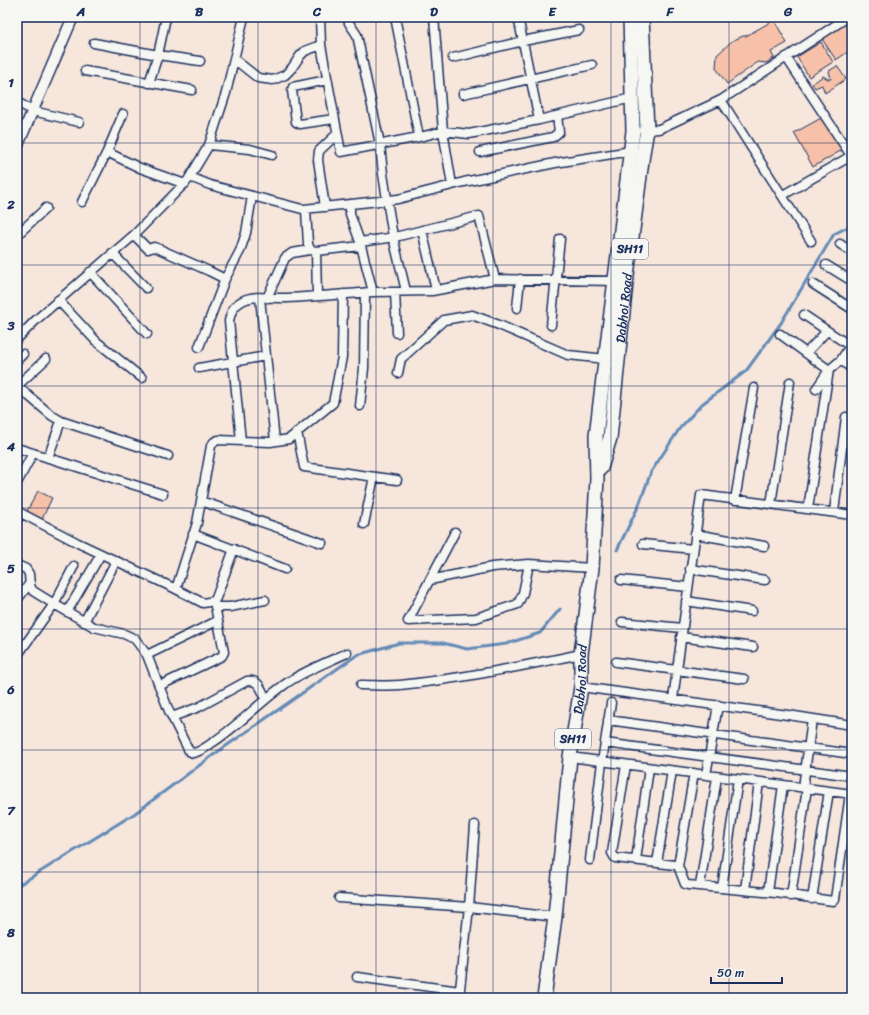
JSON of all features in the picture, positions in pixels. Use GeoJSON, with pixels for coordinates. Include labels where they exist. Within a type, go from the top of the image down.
{"type":"FeatureCollection","features":[{"type":"Feature","properties":{"kind":"main road","name":"Dabhoi Road"},"geometry":{"type":"LineString","coordinates":[[597,479],[610,438],[632,131],[630,17]]}},
{"type":"Feature","properties":{"kind":"main road","name":"Dabhoi Road"},"geometry":{"type":"LineString","coordinates":[[544,998],[555,917],[570,757],[581,687],[581,654],[592,568],[597,479],[596,436],[606,359],[647,130],[642,17]]}},
{"type":"Feature","properties":{"kind":"street"},"geometry":{"type":"LineString","coordinates":[[17,147],[73,17]]}},
{"type":"Feature","properties":{"kind":"street"},"geometry":{"type":"LineString","coordinates":[[149,83],[158,55],[166,17]]}},
{"type":"Feature","properties":{"kind":"street"},"geometry":{"type":"LineString","coordinates":[[17,339],[58,300],[134,235],[185,184],[209,145],[226,93],[244,17]]}},
{"type":"Feature","properties":{"kind":"street"},"geometry":{"type":"LineString","coordinates":[[320,17],[321,45],[340,152],[443,131],[469,134],[539,120],[632,98]]}},
{"type":"Feature","properties":{"kind":"street"},"geometry":{"type":"LineString","coordinates":[[347,17],[357,35],[380,144],[393,237],[406,291]]}},
{"type":"Feature","properties":{"kind":"street"},"geometry":{"type":"LineString","coordinates":[[394,17],[419,137]]}},
{"type":"Feature","properties":{"kind":"street"},"geometry":{"type":"LineString","coordinates":[[434,17],[443,131],[452,185]]}},
{"type":"Feature","properties":{"kind":"street"},"geometry":{"type":"LineString","coordinates":[[518,17],[539,120]]}},
{"type":"Feature","properties":{"kind":"street"},"geometry":{"type":"LineString","coordinates":[[632,131],[659,129],[721,100],[848,17],[852,20]]}},
{"type":"Feature","properties":{"kind":"street"},"geometry":{"type":"LineString","coordinates":[[453,58],[523,41],[579,30]]}},
{"type":"Feature","properties":{"kind":"street"},"geometry":{"type":"LineString","coordinates":[[94,43],[200,61]]}},
{"type":"Feature","properties":{"kind":"street"},"geometry":{"type":"LineString","coordinates":[[234,59],[258,78],[273,80],[285,75],[305,51],[321,45]]}},
{"type":"Feature","properties":{"kind":"street"},"geometry":{"type":"LineString","coordinates":[[783,195],[852,156],[786,57]]}},
{"type":"Feature","properties":{"kind":"street"},"geometry":{"type":"LineString","coordinates":[[463,94],[592,65]]}},
{"type":"Feature","properties":{"kind":"street"},"geometry":{"type":"LineString","coordinates":[[85,71],[192,90]]}},
{"type":"Feature","properties":{"kind":"street"},"geometry":{"type":"LineString","coordinates":[[327,80],[293,87],[292,90],[296,122],[300,124],[334,119]]}},
{"type":"Feature","properties":{"kind":"street"},"geometry":{"type":"LineString","coordinates":[[721,100],[812,240]]}},
{"type":"Feature","properties":{"kind":"street"},"geometry":{"type":"LineString","coordinates":[[17,102],[33,111],[79,122]]}},
{"type":"Feature","properties":{"kind":"street"},"geometry":{"type":"LineString","coordinates":[[82,202],[107,152],[123,114]]}},
{"type":"Feature","properties":{"kind":"street"},"geometry":{"type":"LineString","coordinates":[[480,152],[553,137],[559,132],[557,116]]}},
{"type":"Feature","properties":{"kind":"street"},"geometry":{"type":"LineString","coordinates":[[325,207],[318,160],[319,151],[337,134]]}},
{"type":"Feature","properties":{"kind":"street"},"geometry":{"type":"LineString","coordinates":[[209,145],[250,149],[272,155]]}},
{"type":"Feature","properties":{"kind":"street"},"geometry":{"type":"LineString","coordinates":[[190,176],[210,185],[304,209],[398,199],[452,185],[555,163],[630,151]]}},
{"type":"Feature","properties":{"kind":"street"},"geometry":{"type":"LineString","coordinates":[[107,152],[140,168],[185,184]]}},
{"type":"Feature","properties":{"kind":"street"},"geometry":{"type":"LineString","coordinates":[[199,347],[224,280],[240,251],[246,233],[252,196]]}},
{"type":"Feature","properties":{"kind":"street"},"geometry":{"type":"LineString","coordinates":[[350,204],[350,214],[361,244],[369,292],[360,406]]}},
{"type":"Feature","properties":{"kind":"street"},"geometry":{"type":"LineString","coordinates":[[17,235],[46,208]]}},
{"type":"Feature","properties":{"kind":"street"},"geometry":{"type":"LineString","coordinates":[[304,209],[307,213],[308,244],[313,251],[317,296]]}},
{"type":"Feature","properties":{"kind":"street"},"geometry":{"type":"LineString","coordinates":[[275,441],[266,356],[263,298],[285,258],[292,253],[361,244],[479,216],[495,279]]}},
{"type":"Feature","properties":{"kind":"street"},"geometry":{"type":"LineString","coordinates":[[422,230],[436,290]]}},
{"type":"Feature","properties":{"kind":"street"},"geometry":{"type":"LineString","coordinates":[[134,235],[148,249],[154,247],[157,248],[209,271],[224,280]]}},
{"type":"Feature","properties":{"kind":"street"},"geometry":{"type":"LineString","coordinates":[[551,325],[560,239]]}},
{"type":"Feature","properties":{"kind":"street"},"geometry":{"type":"LineString","coordinates":[[840,244],[852,252]]}},
{"type":"Feature","properties":{"kind":"street"},"geometry":{"type":"LineString","coordinates":[[112,253],[146,288]]}},
{"type":"Feature","properties":{"kind":"street"},"geometry":{"type":"LineString","coordinates":[[826,265],[852,281]]}},
{"type":"Feature","properties":{"kind":"street"},"geometry":{"type":"LineString","coordinates":[[90,272],[146,334]]}},
{"type":"Feature","properties":{"kind":"street"},"geometry":{"type":"LineString","coordinates":[[241,441],[229,321],[232,310],[236,304],[243,300],[255,297],[287,298],[369,292],[436,290],[495,279],[621,282]]}},
{"type":"Feature","properties":{"kind":"street"},"geometry":{"type":"LineString","coordinates":[[517,308],[520,279]]}},
{"type":"Feature","properties":{"kind":"street"},"geometry":{"type":"LineString","coordinates":[[813,284],[852,309]]}},
{"type":"Feature","properties":{"kind":"street"},"geometry":{"type":"LineString","coordinates":[[396,292],[398,334]]}},
{"type":"Feature","properties":{"kind":"street"},"geometry":{"type":"LineString","coordinates":[[176,589],[197,523],[211,446],[214,442],[218,440],[275,441],[289,439],[333,403],[342,357],[344,294]]}},
{"type":"Feature","properties":{"kind":"street"},"geometry":{"type":"LineString","coordinates":[[58,300],[96,341],[142,378]]}},
{"type":"Feature","properties":{"kind":"street"},"geometry":{"type":"LineString","coordinates":[[398,372],[401,359],[444,320],[472,315],[568,355],[606,359]]}},
{"type":"Feature","properties":{"kind":"street"},"geometry":{"type":"LineString","coordinates":[[804,315],[851,345],[841,360],[829,370],[816,389]]}},
{"type":"Feature","properties":{"kind":"street"},"geometry":{"type":"LineString","coordinates":[[806,353],[827,331]]}},
{"type":"Feature","properties":{"kind":"street"},"geometry":{"type":"LineString","coordinates":[[780,334],[829,370]]}},
{"type":"Feature","properties":{"kind":"street"},"geometry":{"type":"LineString","coordinates":[[199,368],[266,356]]}},
{"type":"Feature","properties":{"kind":"street"},"geometry":{"type":"LineString","coordinates":[[46,359],[17,386],[51,415],[61,421],[168,456]]}},
{"type":"Feature","properties":{"kind":"street"},"geometry":{"type":"LineString","coordinates":[[841,360],[852,369]]}},
{"type":"Feature","properties":{"kind":"street"},"geometry":{"type":"LineString","coordinates":[[808,509],[829,370]]}},
{"type":"Feature","properties":{"kind":"street"},"geometry":{"type":"LineString","coordinates":[[771,504],[790,382]]}},
{"type":"Feature","properties":{"kind":"street"},"geometry":{"type":"LineString","coordinates":[[735,500],[754,388]]}},
{"type":"Feature","properties":{"kind":"street"},"geometry":{"type":"LineString","coordinates":[[834,512],[846,418]]}},
{"type":"Feature","properties":{"kind":"street"},"geometry":{"type":"LineString","coordinates":[[48,458],[61,421]]}},
{"type":"Feature","properties":{"kind":"street"},"geometry":{"type":"LineString","coordinates":[[297,432],[304,467],[397,480]]}},
{"type":"Feature","properties":{"kind":"street"},"geometry":{"type":"LineString","coordinates":[[17,448],[163,494]]}},
{"type":"Feature","properties":{"kind":"street"},"geometry":{"type":"LineString","coordinates":[[17,483],[33,453]]}},
{"type":"Feature","properties":{"kind":"street"},"geometry":{"type":"LineString","coordinates":[[364,524],[374,477]]}},
{"type":"Feature","properties":{"kind":"street"},"geometry":{"type":"LineString","coordinates":[[673,699],[701,495],[852,515]]}},
{"type":"Feature","properties":{"kind":"street"},"geometry":{"type":"LineString","coordinates":[[201,501],[322,544]]}},
{"type":"Feature","properties":{"kind":"street"},"geometry":{"type":"LineString","coordinates":[[18,515],[203,603],[230,607],[265,600]]}},
{"type":"Feature","properties":{"kind":"street"},"geometry":{"type":"LineString","coordinates":[[455,532],[408,621],[476,618],[518,604],[523,593],[529,564]]}},
{"type":"Feature","properties":{"kind":"street"},"geometry":{"type":"LineString","coordinates":[[193,534],[285,569]]}},
{"type":"Feature","properties":{"kind":"street"},"geometry":{"type":"LineString","coordinates":[[695,534],[764,546]]}},
{"type":"Feature","properties":{"kind":"street"},"geometry":{"type":"LineString","coordinates":[[643,544],[693,549]]}},
{"type":"Feature","properties":{"kind":"street"},"geometry":{"type":"LineString","coordinates":[[159,686],[222,656],[224,652],[214,604],[234,550]]}},
{"type":"Feature","properties":{"kind":"street"},"geometry":{"type":"LineString","coordinates":[[67,612],[101,554]]}},
{"type":"Feature","properties":{"kind":"street"},"geometry":{"type":"LineString","coordinates":[[84,622],[116,561]]}},
{"type":"Feature","properties":{"kind":"street"},"geometry":{"type":"LineString","coordinates":[[430,580],[492,567],[529,564],[592,568]]}},
{"type":"Feature","properties":{"kind":"street"},"geometry":{"type":"LineString","coordinates":[[17,565],[26,569],[29,574],[30,586],[33,591],[94,627],[124,634],[135,640],[147,654],[172,717],[189,751],[193,754],[223,735],[286,684],[306,672],[347,653]]}},
{"type":"Feature","properties":{"kind":"street"},"geometry":{"type":"LineString","coordinates":[[17,656],[20,647],[54,604],[74,566]]}},
{"type":"Feature","properties":{"kind":"street"},"geometry":{"type":"LineString","coordinates":[[690,569],[765,580]]}},
{"type":"Feature","properties":{"kind":"street"},"geometry":{"type":"LineString","coordinates":[[621,580],[688,587]]}},
{"type":"Feature","properties":{"kind":"street"},"geometry":{"type":"LineString","coordinates":[[17,600],[30,582]]}},
{"type":"Feature","properties":{"kind":"street"},"geometry":{"type":"LineString","coordinates":[[686,601],[752,611]]}},
{"type":"Feature","properties":{"kind":"street"},"geometry":{"type":"LineString","coordinates":[[147,654],[217,621]]}},
{"type":"Feature","properties":{"kind":"street"},"geometry":{"type":"LineString","coordinates":[[622,622],[682,628]]}},
{"type":"Feature","properties":{"kind":"street"},"geometry":{"type":"LineString","coordinates":[[681,637],[753,647]]}},
{"type":"Feature","properties":{"kind":"street"},"geometry":{"type":"LineString","coordinates":[[360,685],[399,685],[442,679],[510,668],[581,654]]}},
{"type":"Feature","properties":{"kind":"street"},"geometry":{"type":"LineString","coordinates":[[616,662],[744,679]]}},
{"type":"Feature","properties":{"kind":"street"},"geometry":{"type":"LineString","coordinates":[[172,717],[199,707],[246,681],[253,680],[257,682],[266,699]]}},
{"type":"Feature","properties":{"kind":"street"},"geometry":{"type":"LineString","coordinates":[[581,687],[852,725]]}},
{"type":"Feature","properties":{"kind":"street"},"geometry":{"type":"LineString","coordinates":[[590,860],[611,703]]}},
{"type":"Feature","properties":{"kind":"street"},"geometry":{"type":"LineString","coordinates":[[706,775],[718,705]]}},
{"type":"Feature","properties":{"kind":"street"},"geometry":{"type":"LineString","coordinates":[[791,896],[812,719]]}},
{"type":"Feature","properties":{"kind":"street"},"geometry":{"type":"LineString","coordinates":[[608,720],[852,754]]}},
{"type":"Feature","properties":{"kind":"street"},"geometry":{"type":"LineString","coordinates":[[605,743],[852,776]]}},
{"type":"Feature","properties":{"kind":"street"},"geometry":{"type":"LineString","coordinates":[[570,757],[851,794],[834,899],[830,902],[768,892],[686,884],[678,866],[694,774]]}},
{"type":"Feature","properties":{"kind":"street"},"geometry":{"type":"LineString","coordinates":[[626,765],[612,853],[613,856],[615,858],[678,866]]}},
{"type":"Feature","properties":{"kind":"street"},"geometry":{"type":"LineString","coordinates":[[636,860],[649,768]]}},
{"type":"Feature","properties":{"kind":"street"},"geometry":{"type":"LineString","coordinates":[[657,863],[672,771]]}},
{"type":"Feature","properties":{"kind":"street"},"geometry":{"type":"LineString","coordinates":[[700,886],[717,776]]}},
{"type":"Feature","properties":{"kind":"street"},"geometry":{"type":"LineString","coordinates":[[722,888],[738,779]]}},
{"type":"Feature","properties":{"kind":"street"},"geometry":{"type":"LineString","coordinates":[[745,890],[759,782]]}},
{"type":"Feature","properties":{"kind":"street"},"geometry":{"type":"LineString","coordinates":[[768,892],[783,785]]}},
{"type":"Feature","properties":{"kind":"street"},"geometry":{"type":"LineString","coordinates":[[812,899],[828,791]]}},
{"type":"Feature","properties":{"kind":"street"},"geometry":{"type":"LineString","coordinates":[[357,977],[460,994],[476,825]]}},
{"type":"Feature","properties":{"kind":"street"},"geometry":{"type":"LineString","coordinates":[[338,898],[469,907],[555,917]]}},
{"type":"Feature","properties":{"kind":"building"},"geometry":{"type":"Polygon","coordinates":[[[774,20],[787,43],[771,52],[774,58],[766,63],[758,62],[727,84],[716,68],[717,55],[732,41],[746,36],[774,20]]]}},
{"type":"Feature","properties":{"kind":"building"},"geometry":{"type":"Polygon","coordinates":[[[847,23],[852,30],[852,49],[836,60],[822,39],[847,23]]]}},
{"type":"Feature","properties":{"kind":"building"},"geometry":{"type":"Polygon","coordinates":[[[821,42],[833,62],[809,77],[797,57],[821,42]]]}},
{"type":"Feature","properties":{"kind":"building"},"geometry":{"type":"Polygon","coordinates":[[[837,66],[846,79],[825,93],[822,85],[815,88],[812,84],[823,76],[831,79],[829,71],[837,66]]]}},
{"type":"Feature","properties":{"kind":"building"},"geometry":{"type":"Polygon","coordinates":[[[823,117],[842,150],[813,167],[794,133],[823,117]]]}},
{"type":"Feature","properties":{"kind":"building"},"geometry":{"type":"Polygon","coordinates":[[[38,491],[52,498],[42,519],[27,511],[38,491]]]}},
{"type":"Feature","properties":{"kind":"waterway"},"geometry":{"type":"LineString","coordinates":[[617,550],[639,505],[651,472],[680,428],[702,404],[746,371],[781,323],[834,234],[852,225]]}},
{"type":"Feature","properties":{"kind":"waterway"},"geometry":{"type":"LineString","coordinates":[[17,886],[134,814],[216,753],[357,655],[399,643],[443,643],[467,649],[506,644],[540,633],[560,609]]}}]}
